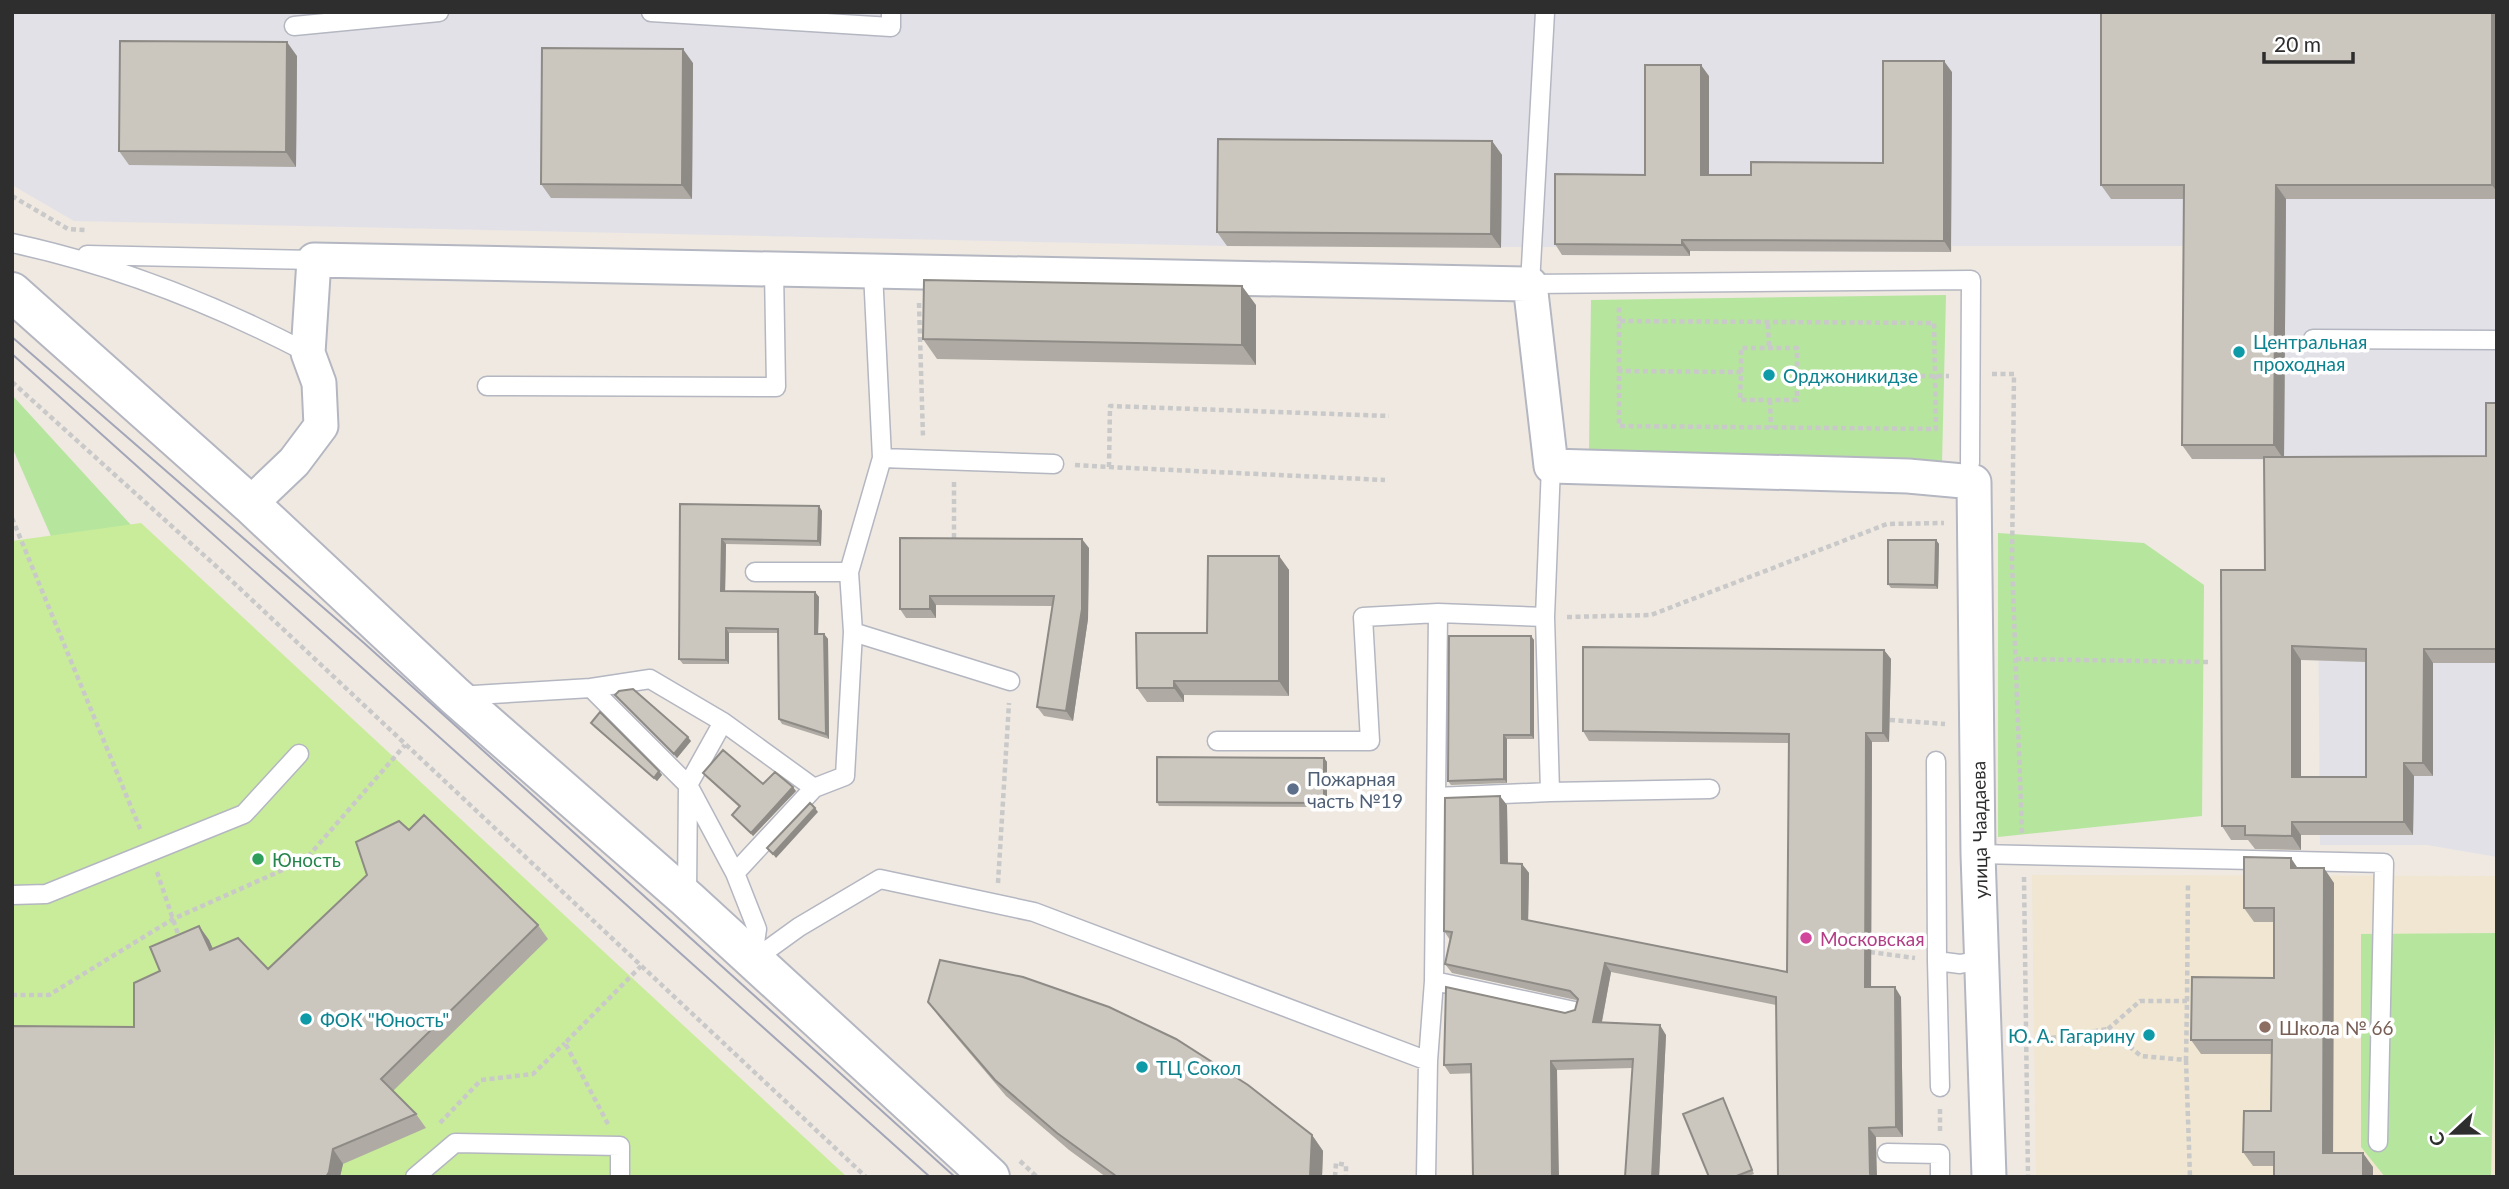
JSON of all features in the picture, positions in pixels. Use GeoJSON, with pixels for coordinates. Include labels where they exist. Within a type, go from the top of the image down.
{"type":"FeatureCollection","features":[{"type":"Feature","properties":{"kind":"street"},"geometry":{"type":"LineString","coordinates":[[250,504],[295,462],[321,426],[319,383],[307,353],[314,260],[1530,284],[1551,466],[1908,476],[1972,473]]}},
{"type":"Feature","properties":{"kind":"street"},"geometry":{"type":"LineString","coordinates":[[12,292],[250,504],[455,696],[687,899],[990,1177]]}},
{"type":"Feature","properties":{"kind":"street","name":"улица Чаадаева"},"geometry":{"type":"LineString","coordinates":[[1972,473],[1979,854],[1989,1177]]}},
{"type":"Feature","properties":{"kind":"lane"},"geometry":{"type":"LineString","coordinates":[[294,26],[439,12]]}},
{"type":"Feature","properties":{"kind":"lane"},"geometry":{"type":"LineString","coordinates":[[651,12],[891,27],[891,12]]}},
{"type":"Feature","properties":{"kind":"lane"},"geometry":{"type":"LineString","coordinates":[[1545,12],[1530,284],[1971,280],[1972,473]]}},
{"type":"Feature","properties":{"kind":"lane"},"geometry":{"type":"LineString","coordinates":[[12,243],[69,255],[241,318],[307,353]]}},
{"type":"Feature","properties":{"kind":"lane"},"geometry":{"type":"LineString","coordinates":[[69,255],[314,260]]}},
{"type":"Feature","properties":{"kind":"lane"},"geometry":{"type":"LineString","coordinates":[[487,386],[776,387],[774,270]]}},
{"type":"Feature","properties":{"kind":"lane"},"geometry":{"type":"LineString","coordinates":[[735,873],[814,788],[845,776],[853,632],[849,572],[882,458],[873,272]]}},
{"type":"Feature","properties":{"kind":"lane"},"geometry":{"type":"LineString","coordinates":[[2313,339],[2497,340]]}},
{"type":"Feature","properties":{"kind":"lane"},"geometry":{"type":"LineString","coordinates":[[882,458],[1054,464]]}},
{"type":"Feature","properties":{"kind":"lane"},"geometry":{"type":"LineString","coordinates":[[1550,792],[1545,617],[1551,466]]}},
{"type":"Feature","properties":{"kind":"lane"},"geometry":{"type":"LineString","coordinates":[[755,572],[849,572]]}},
{"type":"Feature","properties":{"kind":"lane"},"geometry":{"type":"LineString","coordinates":[[1217,741],[1370,741],[1363,617],[1438,613],[1545,617]]}},
{"type":"Feature","properties":{"kind":"lane"},"geometry":{"type":"LineString","coordinates":[[1426,1177],[1428,1060],[1434,981],[1438,613]]}},
{"type":"Feature","properties":{"kind":"lane"},"geometry":{"type":"LineString","coordinates":[[853,632],[1010,681]]}},
{"type":"Feature","properties":{"kind":"lane"},"geometry":{"type":"LineString","coordinates":[[455,696],[592,688],[650,680],[723,722],[814,788]]}},
{"type":"Feature","properties":{"kind":"lane"},"geometry":{"type":"LineString","coordinates":[[592,688],[688,785],[735,873],[757,929],[752,961]]}},
{"type":"Feature","properties":{"kind":"lane"},"geometry":{"type":"LineString","coordinates":[[687,899],[688,785],[723,722]]}},
{"type":"Feature","properties":{"kind":"lane"},"geometry":{"type":"LineString","coordinates":[[12,895],[46,894],[244,814],[299,754]]}},
{"type":"Feature","properties":{"kind":"lane"},"geometry":{"type":"LineString","coordinates":[[1936,761],[1940,1087]]}},
{"type":"Feature","properties":{"kind":"lane"},"geometry":{"type":"LineString","coordinates":[[1436,797],[1710,789]]}},
{"type":"Feature","properties":{"kind":"lane"},"geometry":{"type":"LineString","coordinates":[[1979,854],[2384,863],[2378,1142]]}},
{"type":"Feature","properties":{"kind":"lane"},"geometry":{"type":"LineString","coordinates":[[752,961],[799,927],[880,879],[1034,912],[1428,1060]]}},
{"type":"Feature","properties":{"kind":"lane"},"geometry":{"type":"LineString","coordinates":[[1937,961],[1960,964],[1982,960]]}},
{"type":"Feature","properties":{"kind":"lane"},"geometry":{"type":"LineString","coordinates":[[1434,981],[1574,1010]]}},
{"type":"Feature","properties":{"kind":"lane"},"geometry":{"type":"LineString","coordinates":[[415,1177],[455,1143],[620,1146],[620,1177]]}},
{"type":"Feature","properties":{"kind":"lane"},"geometry":{"type":"LineString","coordinates":[[1887,1153],[1940,1154],[1940,1177]]}},
{"type":"Feature","properties":{"kind":"path"},"geometry":{"type":"LineString","coordinates":[[919,273],[923,459]]}},
{"type":"Feature","properties":{"kind":"path"},"geometry":{"type":"LineString","coordinates":[[1619,321],[1768,324],[1934,323],[1936,429],[1619,426],[1619,321]]}},
{"type":"Feature","properties":{"kind":"path"},"geometry":{"type":"LineString","coordinates":[[1768,324],[1769,348]]}},
{"type":"Feature","properties":{"kind":"path"},"geometry":{"type":"LineString","coordinates":[[1741,348],[1797,348],[1797,400],[1740,400],[1741,372],[1741,348]]}},
{"type":"Feature","properties":{"kind":"path"},"geometry":{"type":"LineString","coordinates":[[1619,370],[1741,372]]}},
{"type":"Feature","properties":{"kind":"path"},"geometry":{"type":"LineString","coordinates":[[1797,375],[2014,374],[2012,564],[2023,854],[2028,1177]]}},
{"type":"Feature","properties":{"kind":"path"},"geometry":{"type":"LineString","coordinates":[[13,383],[217,567],[866,1177]]}},
{"type":"Feature","properties":{"kind":"path"},"geometry":{"type":"LineString","coordinates":[[1770,400],[1770,428]]}},
{"type":"Feature","properties":{"kind":"path"},"geometry":{"type":"LineString","coordinates":[[1109,467],[1110,406],[1389,416]]}},
{"type":"Feature","properties":{"kind":"path"},"geometry":{"type":"LineString","coordinates":[[954,460],[954,548]]}},
{"type":"Feature","properties":{"kind":"path"},"geometry":{"type":"LineString","coordinates":[[1054,464],[1385,480]]}},
{"type":"Feature","properties":{"kind":"path"},"geometry":{"type":"LineString","coordinates":[[12,518],[150,852],[184,951]]}},
{"type":"Feature","properties":{"kind":"path"},"geometry":{"type":"LineString","coordinates":[[1545,617],[1651,615],[1887,524],[1952,523]]}},
{"type":"Feature","properties":{"kind":"path"},"geometry":{"type":"LineString","coordinates":[[2016,659],[2209,662]]}},
{"type":"Feature","properties":{"kind":"path"},"geometry":{"type":"LineString","coordinates":[[997,905],[1010,681]]}},
{"type":"Feature","properties":{"kind":"path"},"geometry":{"type":"LineString","coordinates":[[1890,720],[1958,725]]}},
{"type":"Feature","properties":{"kind":"path"},"geometry":{"type":"LineString","coordinates":[[12,995],[49,995],[173,919],[305,860],[404,745]]}},
{"type":"Feature","properties":{"kind":"path"},"geometry":{"type":"LineString","coordinates":[[2188,859],[2186,1060],[2190,1177]]}},
{"type":"Feature","properties":{"kind":"path"},"geometry":{"type":"LineString","coordinates":[[1870,952],[1937,961]]}},
{"type":"Feature","properties":{"kind":"path"},"geometry":{"type":"LineString","coordinates":[[434,1129],[481,1080],[533,1074],[641,966]]}},
{"type":"Feature","properties":{"kind":"path"},"geometry":{"type":"LineString","coordinates":[[2026,1042],[2108,1029],[2140,1001],[2187,1001]]}},
{"type":"Feature","properties":{"kind":"path"},"geometry":{"type":"LineString","coordinates":[[2108,1029],[2141,1056],[2186,1060]]}},
{"type":"Feature","properties":{"kind":"path"},"geometry":{"type":"LineString","coordinates":[[565,1043],[620,1146]]}},
{"type":"Feature","properties":{"kind":"path"},"geometry":{"type":"LineString","coordinates":[[1940,1087],[1940,1154]]}},
{"type":"Feature","properties":{"kind":"path"},"geometry":{"type":"LineString","coordinates":[[1335,1177],[1336,1163],[1346,1165],[1346,1177]]}},
{"type":"Feature","properties":{"kind":"shaded area"},"geometry":{"type":"Polygon","coordinates":[[[12,12],[2497,12],[2497,857],[2427,845],[2320,845],[2318,583],[2284,460],[2192,459],[2193,246],[1952,246],[1952,252],[1690,251],[1690,256],[1562,255],[1562,247],[1227,246],[74,221],[12,185],[12,12]]]}},
{"type":"Feature","properties":{"kind":"shaded area","name":"Школа № 66"},"geometry":{"type":"Polygon","coordinates":[[[2032,875],[2497,876],[2497,1177],[2036,1177],[2032,875]]]}},
{"type":"Feature","properties":{"kind":"green space"},"geometry":{"type":"Polygon","coordinates":[[[1946,295],[1942,463],[1589,452],[1591,300],[1946,295]]]}},
{"type":"Feature","properties":{"kind":"green space"},"geometry":{"type":"Polygon","coordinates":[[[12,395],[153,549],[68,575],[12,447],[12,395]]]}},
{"type":"Feature","properties":{"kind":"green space","name":"Юность"},"geometry":{"type":"Polygon","coordinates":[[[141,523],[847,1177],[12,1177],[12,541],[141,523]]]}},
{"type":"Feature","properties":{"kind":"green space"},"geometry":{"type":"Polygon","coordinates":[[[1998,533],[2144,543],[2204,585],[2202,816],[1998,837],[1998,533]]]}},
{"type":"Feature","properties":{"kind":"green space"},"geometry":{"type":"Polygon","coordinates":[[[2497,933],[2491,1177],[2385,1177],[2361,1147],[2361,934],[2497,933]]]}},
{"type":"Feature","properties":{"kind":"building"},"geometry":{"type":"Polygon","coordinates":[[[2101,12],[2492,12],[2492,185],[2276,185],[2274,445],[2182,445],[2184,185],[2101,185],[2101,12]]]}},
{"type":"Feature","properties":{"kind":"building"},"geometry":{"type":"Polygon","coordinates":[[[120,41],[287,42],[286,152],[119,151],[120,41]]]}},
{"type":"Feature","properties":{"kind":"building"},"geometry":{"type":"Polygon","coordinates":[[[542,48],[683,49],[682,185],[541,184],[542,48]]]}},
{"type":"Feature","properties":{"kind":"building"},"geometry":{"type":"Polygon","coordinates":[[[1883,61],[1944,61],[1944,241],[1682,240],[1682,245],[1555,244],[1555,174],[1645,175],[1645,65],[1701,65],[1701,175],[1751,175],[1751,162],[1883,163],[1883,61]]]}},
{"type":"Feature","properties":{"kind":"building"},"geometry":{"type":"Polygon","coordinates":[[[1218,139],[1492,141],[1491,234],[1217,232],[1218,139]]]}},
{"type":"Feature","properties":{"kind":"building"},"geometry":{"type":"Polygon","coordinates":[[[924,280],[1242,286],[1242,345],[923,339],[924,280]]]}},
{"type":"Feature","properties":{"kind":"building"},"geometry":{"type":"Polygon","coordinates":[[[2486,403],[2497,403],[2497,649],[2424,649],[2423,763],[2404,763],[2404,822],[2292,822],[2292,836],[2245,835],[2245,826],[2222,826],[2221,570],[2265,570],[2264,457],[2486,456],[2486,403]],[[2292,646],[2292,777],[2366,777],[2366,649],[2292,646]]]}},
{"type":"Feature","properties":{"kind":"building"},"geometry":{"type":"Polygon","coordinates":[[[680,504],[819,506],[818,541],[722,539],[721,591],[815,592],[815,634],[824,634],[826,734],[779,719],[778,629],[726,628],[726,660],[679,659],[680,504]]]}},
{"type":"Feature","properties":{"kind":"building"},"geometry":{"type":"Polygon","coordinates":[[[900,538],[1082,539],[1082,609],[1066,711],[1037,707],[1054,596],[930,596],[930,609],[900,609],[900,538]]]}},
{"type":"Feature","properties":{"kind":"building"},"geometry":{"type":"Polygon","coordinates":[[[1888,540],[1936,540],[1935,585],[1888,584],[1888,540]]]}},
{"type":"Feature","properties":{"kind":"building"},"geometry":{"type":"Polygon","coordinates":[[[1208,556],[1279,556],[1279,681],[1174,681],[1174,688],[1137,688],[1136,633],[1207,633],[1208,556]]]}},
{"type":"Feature","properties":{"kind":"building"},"geometry":{"type":"Polygon","coordinates":[[[1449,636],[1531,636],[1531,735],[1504,735],[1504,779],[1448,781],[1449,636]]]}},
{"type":"Feature","properties":{"kind":"building"},"geometry":{"type":"Polygon","coordinates":[[[1583,647],[1884,650],[1883,733],[1866,733],[1865,987],[1895,987],[1896,1127],[1869,1128],[1872,1177],[1778,1177],[1776,997],[1605,963],[1593,1022],[1660,1025],[1652,1177],[1625,1177],[1633,1059],[1551,1061],[1552,1177],[1473,1177],[1471,1064],[1444,1065],[1446,987],[1565,1013],[1575,1010],[1578,999],[1570,991],[1445,964],[1452,932],[1444,931],[1445,798],[1500,796],[1501,863],[1522,864],[1522,919],[1787,972],[1789,734],[1583,731],[1583,647]]]}},
{"type":"Feature","properties":{"kind":"building"},"geometry":{"type":"Polygon","coordinates":[[[633,689],[688,737],[674,754],[615,695],[619,691],[633,689]]]}},
{"type":"Feature","properties":{"kind":"building"},"geometry":{"type":"Polygon","coordinates":[[[600,712],[659,771],[654,778],[591,723],[600,712]]]}},
{"type":"Feature","properties":{"kind":"building"},"geometry":{"type":"Polygon","coordinates":[[[723,750],[763,784],[775,772],[793,787],[751,833],[732,815],[740,806],[703,773],[723,750]]]}},
{"type":"Feature","properties":{"kind":"building"},"geometry":{"type":"Polygon","coordinates":[[[1157,757],[1324,758],[1324,803],[1157,802],[1157,757]]]}},
{"type":"Feature","properties":{"kind":"building"},"geometry":{"type":"Polygon","coordinates":[[[810,803],[815,808],[773,854],[767,848],[810,803]]]}},
{"type":"Feature","properties":{"kind":"building","name":"ФОК \"Юность\""},"geometry":{"type":"Polygon","coordinates":[[[424,815],[538,925],[381,1079],[416,1114],[333,1149],[326,1177],[12,1177],[12,1026],[134,1027],[134,983],[160,971],[150,947],[199,926],[210,950],[238,938],[268,969],[367,875],[356,842],[399,821],[409,830],[424,815]]]}},
{"type":"Feature","properties":{"kind":"building"},"geometry":{"type":"Polygon","coordinates":[[[2244,857],[2291,858],[2291,868],[2324,868],[2323,1153],[2363,1153],[2363,1177],[2274,1177],[2274,1152],[2243,1152],[2244,1111],[2271,1111],[2272,1040],[2191,1040],[2192,977],[2274,978],[2274,908],[2244,908],[2244,857]]]}},
{"type":"Feature","properties":{"kind":"building"},"geometry":{"type":"Polygon","coordinates":[[[940,960],[1023,977],[1109,1007],[1176,1039],[1248,1085],[1312,1135],[1310,1177],[1116,1176],[1057,1133],[995,1080],[928,1002],[940,960]]]}},
{"type":"Feature","properties":{"kind":"building"},"geometry":{"type":"Polygon","coordinates":[[[1723,1098],[1752,1170],[1734,1177],[1709,1177],[1683,1114],[1723,1098]]]}},
{"type":"Feature","properties":{"kind":"tram line"},"geometry":{"type":"LineString","coordinates":[[12,337],[364,643],[955,1177]]}},
{"type":"Feature","properties":{"kind":"tram line"},"geometry":{"type":"LineString","coordinates":[[12,354],[930,1177]]}},
{"type":"Feature","properties":{"kind":"place","name":"Центральная проходная"},"geometry":{"type":"Point","coordinates":[2239,352]}},
{"type":"Feature","properties":{"kind":"place","name":"Орджоникидзе"},"geometry":{"type":"Point","coordinates":[1769,375]}},
{"type":"Feature","properties":{"kind":"place","name":"Пожарная часть №19"},"geometry":{"type":"Point","coordinates":[1293,789]}},
{"type":"Feature","properties":{"kind":"place","name":"Юность"},"geometry":{"type":"Point","coordinates":[258,859]}},
{"type":"Feature","properties":{"kind":"place","name":"Московская"},"geometry":{"type":"Point","coordinates":[1806,938]}},
{"type":"Feature","properties":{"kind":"place","name":"ФОК \"Юность\""},"geometry":{"type":"Point","coordinates":[306,1019]}},
{"type":"Feature","properties":{"kind":"place","name":"Школа № 66"},"geometry":{"type":"Point","coordinates":[2265,1027]}},
{"type":"Feature","properties":{"kind":"place","name":"Ю. А. Гагарину"},"geometry":{"type":"Point","coordinates":[2149,1035]}},
{"type":"Feature","properties":{"kind":"place","name":"ТЦ Сокол"},"geometry":{"type":"Point","coordinates":[1142,1067]}}]}
